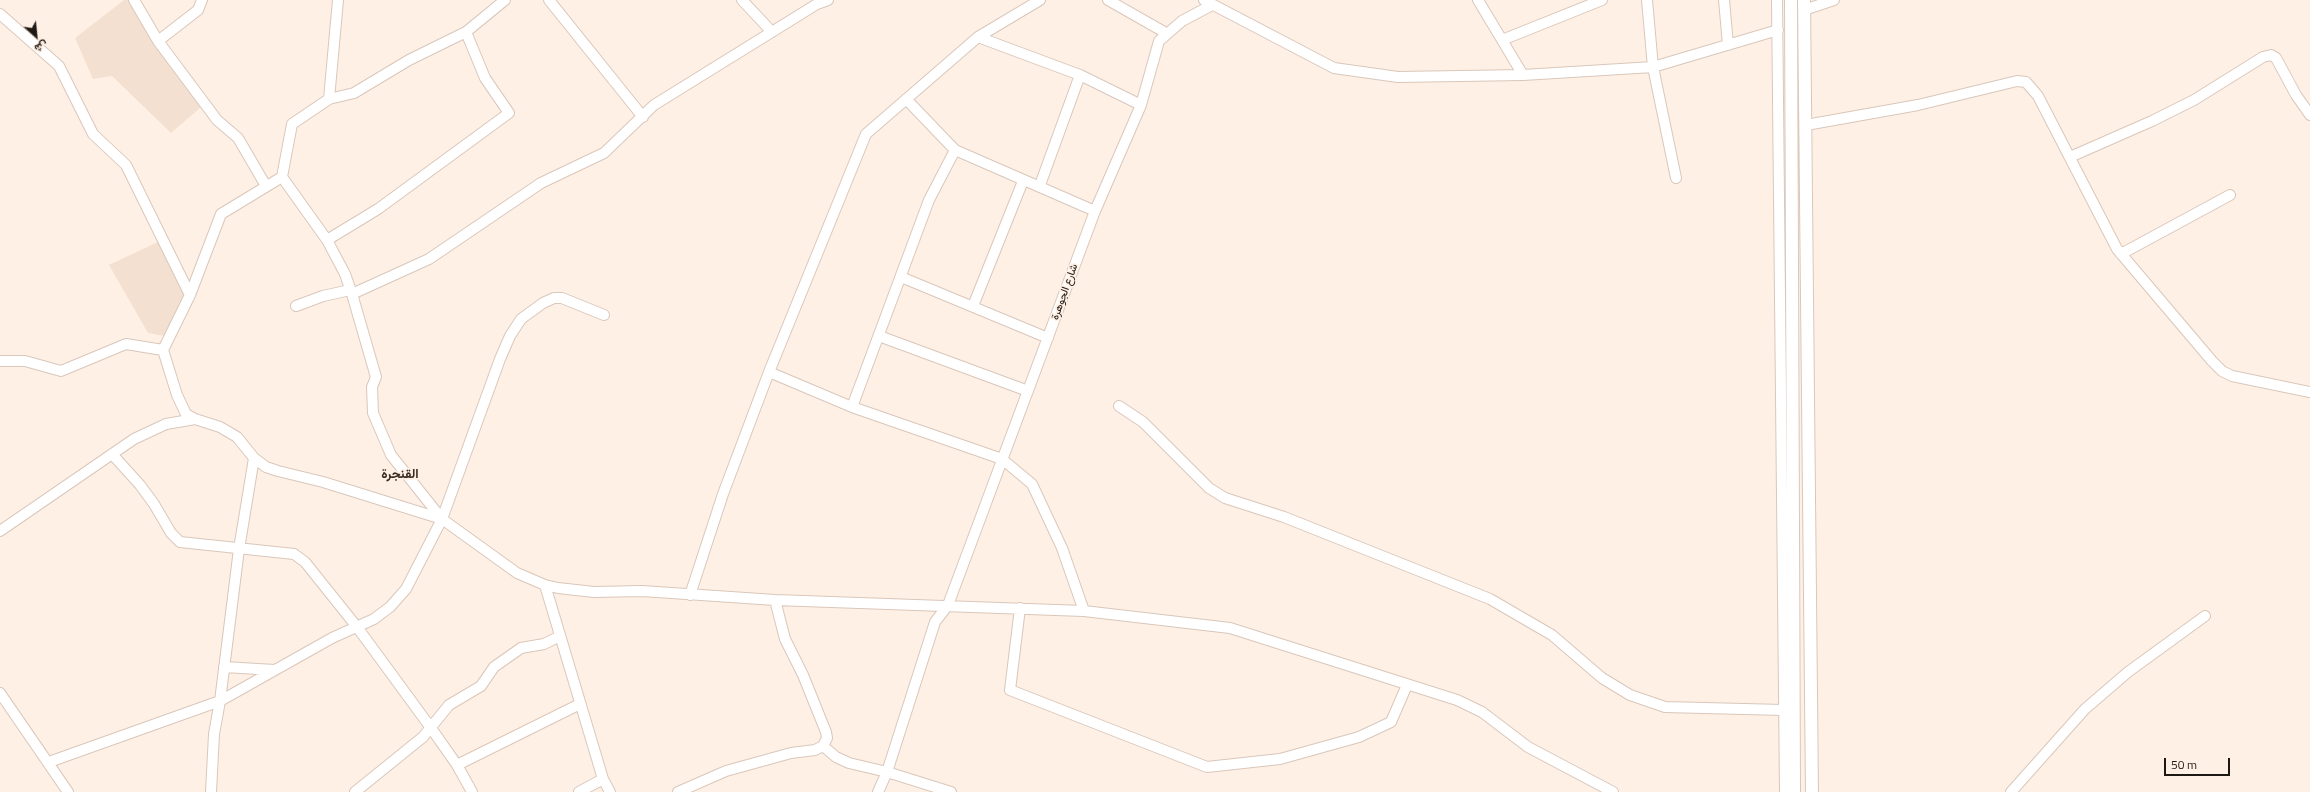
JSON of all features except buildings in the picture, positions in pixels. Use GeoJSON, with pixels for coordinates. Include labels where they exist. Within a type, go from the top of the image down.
{"type":"FeatureCollection","features":[{"type":"Feature","properties":{"kind":"main road"},"geometry":{"type":"LineString","coordinates":[[1791,0],[1794,792]]}},
{"type":"Feature","properties":{"kind":"main road"},"geometry":{"type":"LineString","coordinates":[[1804,5],[1812,792]]}},
{"type":"Feature","properties":{"kind":"street"},"geometry":{"type":"LineString","coordinates":[[134,0],[158,41],[217,120],[238,138],[266,186]]}},
{"type":"Feature","properties":{"kind":"street"},"geometry":{"type":"LineString","coordinates":[[158,41],[198,10],[202,0]]}},
{"type":"Feature","properties":{"kind":"street"},"geometry":{"type":"LineString","coordinates":[[329,99],[338,0]]}},
{"type":"Feature","properties":{"kind":"street"},"geometry":{"type":"LineString","coordinates":[[505,0],[466,32],[409,60],[354,92],[329,99],[292,124],[282,177],[327,240],[345,274],[376,377],[372,387],[373,413],[391,455],[442,519],[517,573],[545,585],[594,592],[642,591],[775,600],[1084,611],[1230,628],[1407,685],[1441,694],[1468,705],[1482,712],[1528,747],[1613,792]]}},
{"type":"Feature","properties":{"kind":"street"},"geometry":{"type":"LineString","coordinates":[[548,0],[643,117]]}},
{"type":"Feature","properties":{"kind":"street"},"geometry":{"type":"LineString","coordinates":[[742,0],[772,32]]}},
{"type":"Feature","properties":{"kind":"street"},"geometry":{"type":"LineString","coordinates":[[296,306],[351,292],[429,259],[540,183],[604,153],[654,105],[817,4],[828,0]]}},
{"type":"Feature","properties":{"kind":"street"},"geometry":{"type":"LineString","coordinates":[[690,595],[723,494],[769,372],[866,134],[978,37],[1040,0]]}},
{"type":"Feature","properties":{"kind":"street"},"geometry":{"type":"LineString","coordinates":[[1108,0],[1166,33]]}},
{"type":"Feature","properties":{"kind":"street"},"geometry":{"type":"LineString","coordinates":[[1478,0],[1523,75]]}},
{"type":"Feature","properties":{"kind":"street"},"geometry":{"type":"LineString","coordinates":[[1502,40],[1602,0]]}},
{"type":"Feature","properties":{"kind":"street"},"geometry":{"type":"LineString","coordinates":[[1647,0],[1653,67],[1676,178]]}},
{"type":"Feature","properties":{"kind":"street"},"geometry":{"type":"LineString","coordinates":[[1724,0],[1728,45]]}},
{"type":"Feature","properties":{"kind":"street"},"geometry":{"type":"LineString","coordinates":[[1777,0],[1785,792]]}},
{"type":"Feature","properties":{"kind":"street"},"geometry":{"type":"LineString","coordinates":[[1804,5],[1834,0]]}},
{"type":"Feature","properties":{"kind":"street"},"geometry":{"type":"LineString","coordinates":[[1208,2],[1334,68],[1398,77],[1523,75],[1653,67],[1778,30]]}},
{"type":"Feature","properties":{"kind":"street","name":"شارع الجوهرة"},"geometry":{"type":"LineString","coordinates":[[878,792],[887,772],[935,622],[948,605],[1095,211],[1141,105],[1159,41],[1166,33],[1208,2]]}},
{"type":"Feature","properties":{"kind":"street"},"geometry":{"type":"LineString","coordinates":[[0,14],[59,66],[93,134],[126,165],[190,295]]}},
{"type":"Feature","properties":{"kind":"street"},"geometry":{"type":"LineString","coordinates":[[327,240],[378,209],[509,113],[485,78],[466,32]]}},
{"type":"Feature","properties":{"kind":"street"},"geometry":{"type":"LineString","coordinates":[[978,37],[1080,75],[1141,105]]}},
{"type":"Feature","properties":{"kind":"street"},"geometry":{"type":"LineString","coordinates":[[2070,157],[2152,121],[2194,100],[2263,57],[2271,55],[2276,58],[2296,95],[2310,115]]}},
{"type":"Feature","properties":{"kind":"street"},"geometry":{"type":"LineString","coordinates":[[1040,185],[1080,75]]}},
{"type":"Feature","properties":{"kind":"street"},"geometry":{"type":"LineString","coordinates":[[1806,124],[1918,105],[2017,81],[2026,82],[2032,87],[2121,254],[2222,371],[2232,376],[2310,392]]}},
{"type":"Feature","properties":{"kind":"street"},"geometry":{"type":"LineString","coordinates":[[906,99],[955,150],[1023,181],[1040,185],[1095,211]]}},
{"type":"Feature","properties":{"kind":"street"},"geometry":{"type":"LineString","coordinates":[[852,407],[929,200],[955,150]]}},
{"type":"Feature","properties":{"kind":"street"},"geometry":{"type":"LineString","coordinates":[[282,177],[221,214],[190,295],[163,350],[177,395],[186,414],[195,419],[220,427],[237,437],[254,458],[266,467],[323,482],[442,519]]}},
{"type":"Feature","properties":{"kind":"street"},"geometry":{"type":"LineString","coordinates":[[973,306],[1023,181]]}},
{"type":"Feature","properties":{"kind":"street"},"geometry":{"type":"LineString","coordinates":[[2121,254],[2230,195]]}},
{"type":"Feature","properties":{"kind":"street"},"geometry":{"type":"LineString","coordinates":[[901,277],[1048,338]]}},
{"type":"Feature","properties":{"kind":"street"},"geometry":{"type":"LineString","coordinates":[[49,762],[220,701],[374,619],[390,607],[406,589],[442,519],[500,359],[510,336],[521,319],[543,303],[554,298],[562,298],[604,315]]}},
{"type":"Feature","properties":{"kind":"street"},"geometry":{"type":"LineString","coordinates":[[879,336],[1028,391]]}},
{"type":"Feature","properties":{"kind":"street"},"geometry":{"type":"LineString","coordinates":[[0,361],[25,361],[61,371],[126,344],[163,350]]}},
{"type":"Feature","properties":{"kind":"street"},"geometry":{"type":"LineString","coordinates":[[769,372],[852,407],[1002,458],[1032,484],[1062,548],[1084,611]]}},
{"type":"Feature","properties":{"kind":"street"},"geometry":{"type":"LineString","coordinates":[[1119,406],[1143,422],[1209,488],[1225,498],[1284,517],[1490,599],[1552,635],[1602,678],[1630,695],[1664,706],[1783,710]]}},
{"type":"Feature","properties":{"kind":"street"},"geometry":{"type":"LineString","coordinates":[[0,530],[134,439],[166,424],[195,419]]}},
{"type":"Feature","properties":{"kind":"street"},"geometry":{"type":"LineString","coordinates":[[112,454],[140,485],[154,504],[171,533],[180,542],[294,554],[305,562],[357,627],[431,728],[457,765],[472,792]]}},
{"type":"Feature","properties":{"kind":"street"},"geometry":{"type":"LineString","coordinates":[[211,792],[214,734],[220,701],[238,549],[254,458]]}},
{"type":"Feature","properties":{"kind":"street"},"geometry":{"type":"LineString","coordinates":[[545,585],[603,779],[610,792]]}},
{"type":"Feature","properties":{"kind":"street"},"geometry":{"type":"LineString","coordinates":[[678,792],[701,788],[726,771],[759,761],[815,750],[823,746],[827,738],[826,732],[803,675],[786,639],[775,600]]}},
{"type":"Feature","properties":{"kind":"street"},"geometry":{"type":"LineString","coordinates":[[1020,608],[1010,690],[1207,767],[1280,759],[1360,737],[1391,722],[1407,685]]}},
{"type":"Feature","properties":{"kind":"street"},"geometry":{"type":"LineString","coordinates":[[2011,792],[2085,709],[2128,672],[2205,616]]}},
{"type":"Feature","properties":{"kind":"street"},"geometry":{"type":"LineString","coordinates":[[355,792],[423,737],[449,705],[481,686],[494,668],[521,648],[544,644],[560,636]]}},
{"type":"Feature","properties":{"kind":"street"},"geometry":{"type":"LineString","coordinates":[[224,667],[276,670]]}},
{"type":"Feature","properties":{"kind":"street"},"geometry":{"type":"LineString","coordinates":[[0,693],[49,762],[68,792]]}},
{"type":"Feature","properties":{"kind":"street"},"geometry":{"type":"LineString","coordinates":[[457,765],[580,704]]}},
{"type":"Feature","properties":{"kind":"street"},"geometry":{"type":"LineString","coordinates":[[823,746],[836,757],[849,763],[887,772],[951,792]]}},
{"type":"Feature","properties":{"kind":"street"},"geometry":{"type":"LineString","coordinates":[[578,792],[603,779]]}},
{"type":"Feature","properties":{"kind":"shaded area"},"geometry":{"type":"Polygon","coordinates":[[[124,0],[131,0],[152,38],[201,107],[171,133],[112,76],[93,79],[75,38],[124,0]]]}},
{"type":"Feature","properties":{"kind":"shaded area"},"geometry":{"type":"Polygon","coordinates":[[[160,241],[186,289],[170,337],[148,333],[109,265],[160,241]]]}},
{"type":"Feature","properties":{"kind":"district","name":"القنجرة"},"geometry":{"type":"Point","coordinates":[400,475]}}]}
